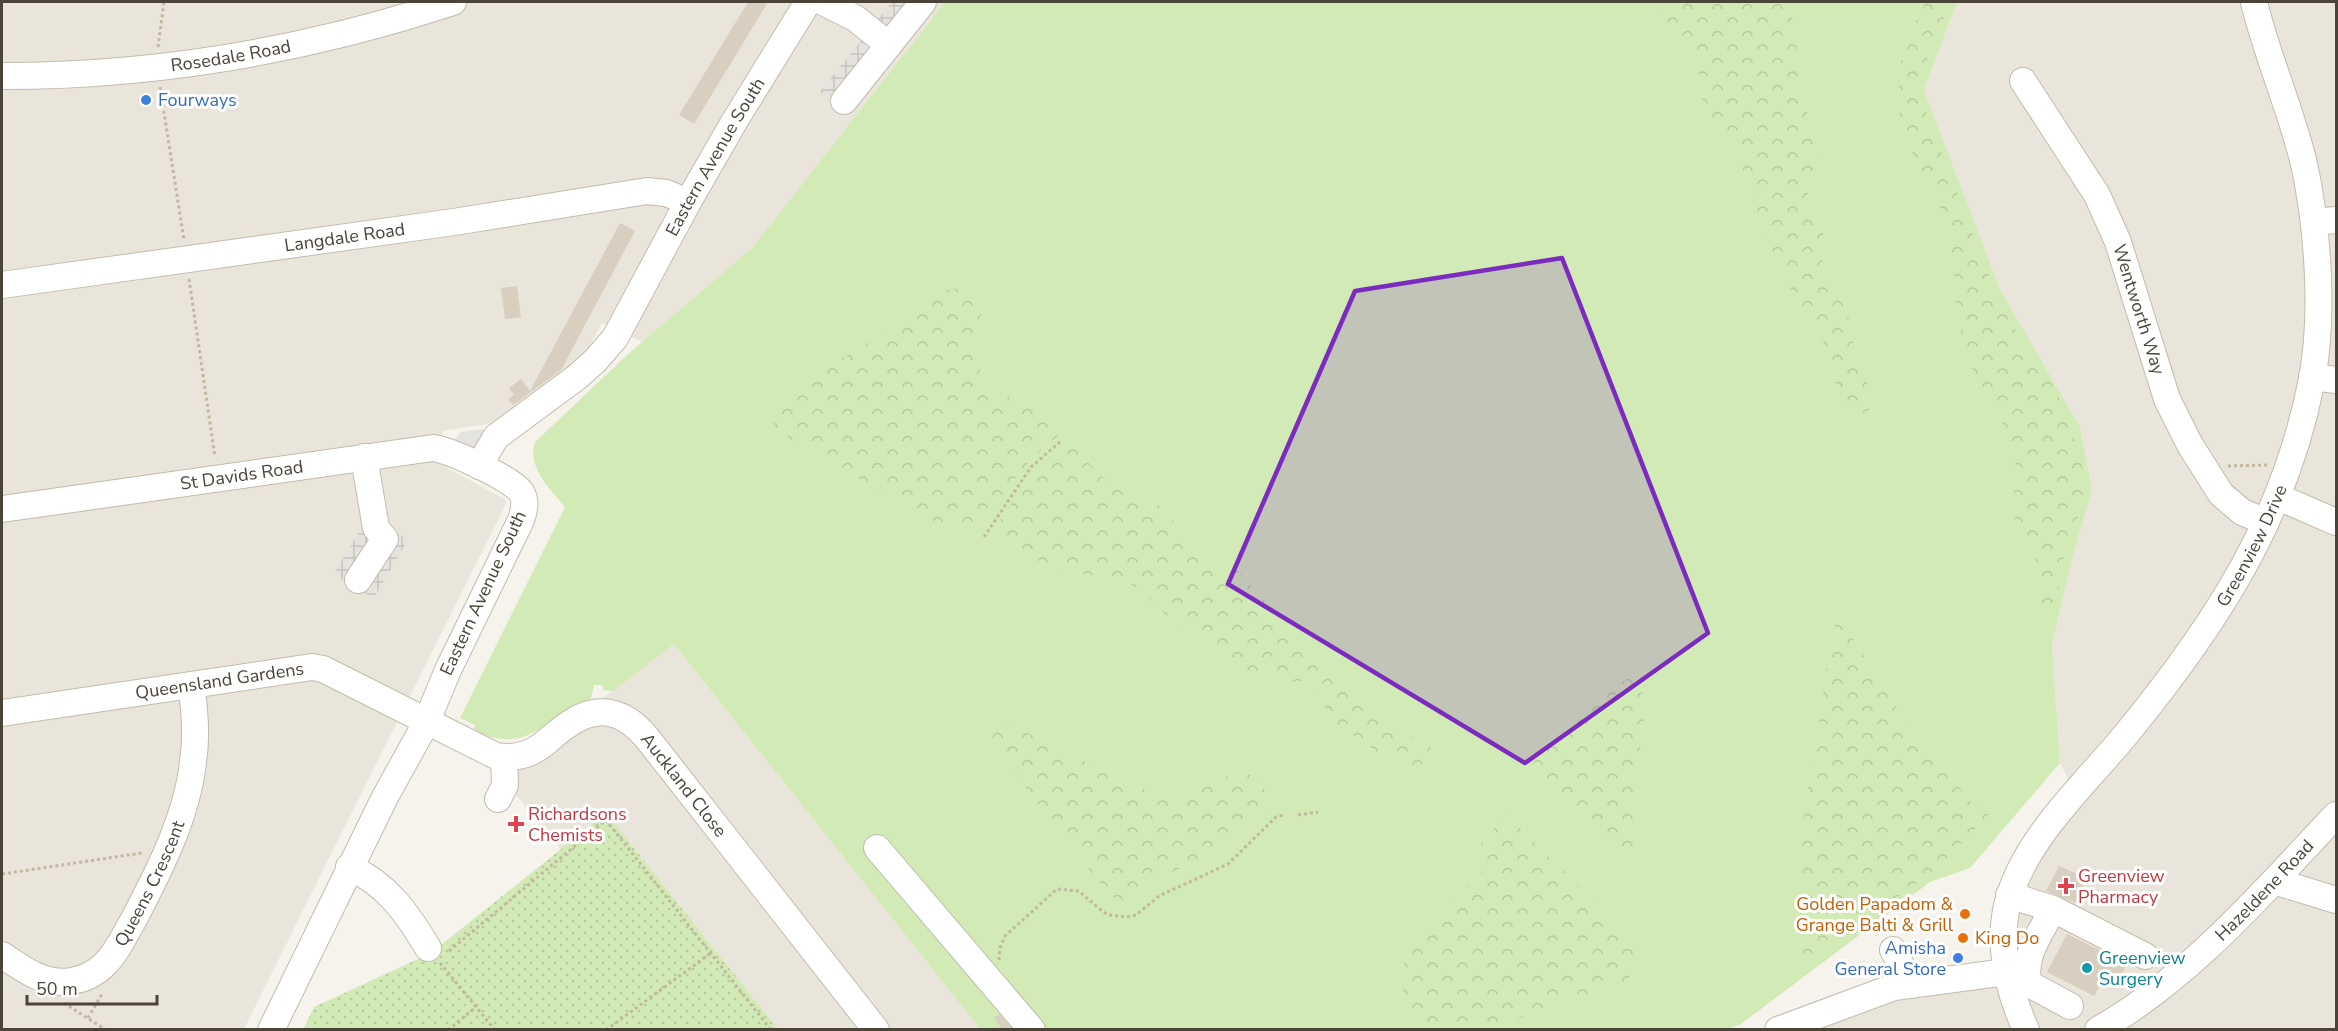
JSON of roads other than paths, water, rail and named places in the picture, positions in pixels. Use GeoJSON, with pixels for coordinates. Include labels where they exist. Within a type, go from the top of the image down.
{"type":"FeatureCollection","features":[{"type":"Feature","properties":{"kind":"street","name":"Rosedale Road"},"geometry":{"type":"LineString","coordinates":[[2,76],[115,71],[258,52],[388,22],[453,2]]}},
{"type":"Feature","properties":{"kind":"street","name":"Eastern Avenue South"},"geometry":{"type":"LineString","coordinates":[[271,1029],[349,867],[426,723],[448,670],[524,510],[523,496],[517,487],[479,466],[496,437],[596,361],[624,324],[688,202],[808,2]]}},
{"type":"Feature","properties":{"kind":"street"},"geometry":{"type":"LineString","coordinates":[[823,2],[855,18],[889,45]]}},
{"type":"Feature","properties":{"kind":"street"},"geometry":{"type":"LineString","coordinates":[[844,101],[923,2]]}},
{"type":"Feature","properties":{"kind":"street","name":"Greenview Drive"},"geometry":{"type":"LineString","coordinates":[[2026,1029],[2014,1003],[2006,972],[2005,926],[2009,896],[2024,862],[2052,821],[2129,731],[2219,610],[2247,563],[2278,497],[2324,378],[2316,339],[2317,287],[2326,221],[2304,164],[2254,2]]}},
{"type":"Feature","properties":{"kind":"street","name":"Wentworth Way"},"geometry":{"type":"LineString","coordinates":[[2023,81],[2097,195],[2118,242],[2168,399],[2202,466],[2221,495],[2242,512],[2266,522]]}},
{"type":"Feature","properties":{"kind":"street","name":"Langdale Road"},"geometry":{"type":"LineString","coordinates":[[2,285],[432,225],[647,191],[666,193],[688,202]]}},
{"type":"Feature","properties":{"kind":"street","name":"St Davids Road"},"geometry":{"type":"LineString","coordinates":[[2,509],[434,448],[449,451],[479,466]]}},
{"type":"Feature","properties":{"kind":"street"},"geometry":{"type":"LineString","coordinates":[[358,580],[385,539],[376,528],[364,457]]}},
{"type":"Feature","properties":{"kind":"street"},"geometry":{"type":"LineString","coordinates":[[2278,497],[2337,522]]}},
{"type":"Feature","properties":{"kind":"street","name":"Queensland Gardens"},"geometry":{"type":"LineString","coordinates":[[2,713],[312,667],[323,669],[426,723]]}},
{"type":"Feature","properties":{"kind":"street","name":"Queens Crescent"},"geometry":{"type":"LineString","coordinates":[[2,956],[38,978],[55,982],[73,981],[92,974],[105,964],[120,944],[167,849],[184,803],[194,762],[195,709],[192,685]]}},
{"type":"Feature","properties":{"kind":"street","name":"Auckland Close"},"geometry":{"type":"LineString","coordinates":[[504,757],[524,755],[534,751],[566,725],[586,715],[608,712],[630,721],[647,738],[876,1029]]}},
{"type":"Feature","properties":{"kind":"street"},"geometry":{"type":"LineString","coordinates":[[426,723],[488,753],[504,757],[505,785],[498,799]]}},
{"type":"Feature","properties":{"kind":"street","name":"Hazeldene Road"},"geometry":{"type":"LineString","coordinates":[[2105,1028],[2189,964],[2274,881],[2337,815]]}},
{"type":"Feature","properties":{"kind":"street"},"geometry":{"type":"LineString","coordinates":[[877,848],[1032,1029]]}},
{"type":"Feature","properties":{"kind":"street"},"geometry":{"type":"LineString","coordinates":[[349,867],[367,875],[395,899],[433,954]]}},
{"type":"Feature","properties":{"kind":"street"},"geometry":{"type":"LineString","coordinates":[[2274,881],[2337,900]]}},
{"type":"Feature","properties":{"kind":"street"},"geometry":{"type":"LineString","coordinates":[[2009,896],[2053,909],[2145,956]]}},
{"type":"Feature","properties":{"kind":"street"},"geometry":{"type":"LineString","coordinates":[[2053,909],[2027,960],[2026,974],[2029,984],[2070,1006]]}},
{"type":"Feature","properties":{"kind":"street"},"geometry":{"type":"LineString","coordinates":[[1893,950],[1911,985]]}},
{"type":"Feature","properties":{"kind":"street"},"geometry":{"type":"LineString","coordinates":[[1778,1029],[1894,987],[2006,972]]}},
{"type":"Feature","properties":{"kind":"place","name":"Fourways"},"geometry":{"type":"Point","coordinates":[146,100]}},
{"type":"Feature","properties":{"kind":"place","name":"Richardsons Chemists"},"geometry":{"type":"Point","coordinates":[516,824]}},
{"type":"Feature","properties":{"kind":"place","name":"Greenview Pharmacy"},"geometry":{"type":"Point","coordinates":[2066,886]}},
{"type":"Feature","properties":{"kind":"place","name":"Golden Papadom & Grange Balti & Grill"},"geometry":{"type":"Point","coordinates":[1965,914]}},
{"type":"Feature","properties":{"kind":"place","name":"King Do"},"geometry":{"type":"Point","coordinates":[1963,938]}},
{"type":"Feature","properties":{"kind":"place","name":"Amisha General Store"},"geometry":{"type":"Point","coordinates":[1958,958]}},
{"type":"Feature","properties":{"kind":"place","name":"Greenview Surgery"},"geometry":{"type":"Point","coordinates":[2087,968]}}]}
